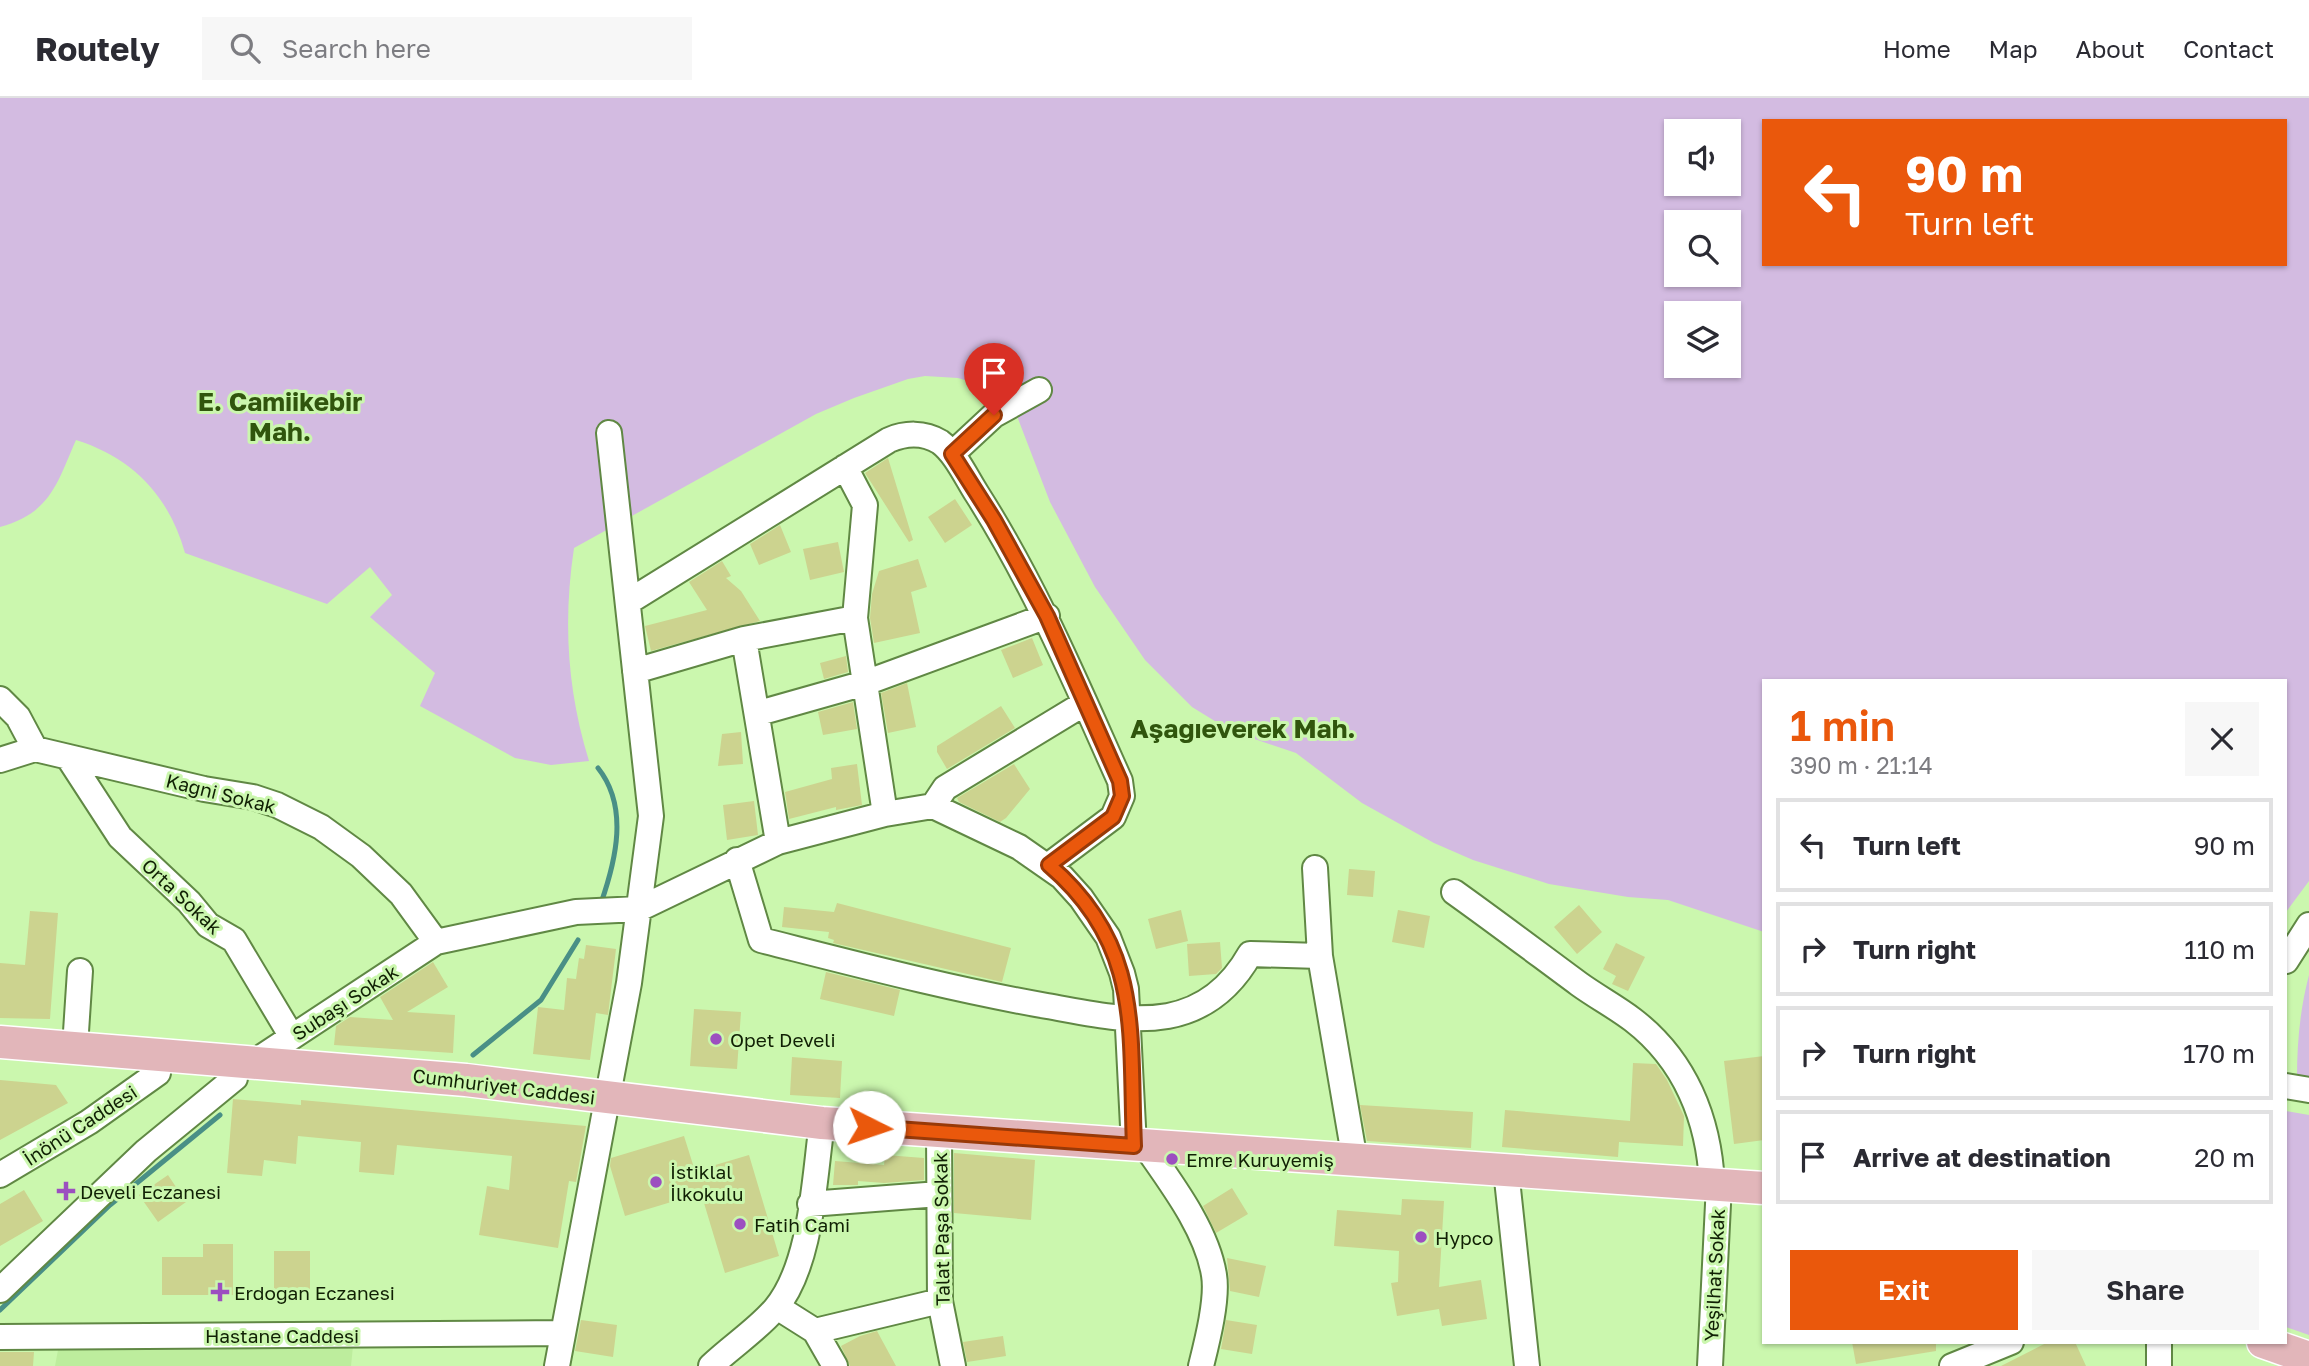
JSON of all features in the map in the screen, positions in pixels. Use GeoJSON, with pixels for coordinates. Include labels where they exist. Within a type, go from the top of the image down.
{"type":"FeatureCollection","features":[{"type":"Feature","properties":{"kind":"main road","name":"Cumhuriyet Caddesi"},"geometry":{"type":"LineString","coordinates":[[0,1042],[75,1047],[244,1070]]}},
{"type":"Feature","properties":{"kind":"main road","name":"Cumhuriyet Caddesi"},"geometry":{"type":"LineString","coordinates":[[0,1062],[158,1073],[244,1070],[466,1080],[822,1123],[1762,1188]]}},
{"type":"Feature","properties":{"kind":"main road"},"geometry":{"type":"LineString","coordinates":[[2269,1344],[2309,1358]]}},
{"type":"Feature","properties":{"kind":"street"},"geometry":{"type":"LineString","coordinates":[[952,454],[994,415],[1039,390]]}},
{"type":"Feature","properties":{"kind":"street"},"geometry":{"type":"LineString","coordinates":[[557,1366],[609,1099],[651,816],[609,433]]}},
{"type":"Feature","properties":{"kind":"street"},"geometry":{"type":"LineString","coordinates":[[628,602],[889,440],[909,435],[930,437],[952,454],[994,520],[1047,616],[1120,781],[1119,807],[1113,817],[1049,865]]}},
{"type":"Feature","properties":{"kind":"street"},"geometry":{"type":"LineString","coordinates":[[845,467],[865,505],[855,618],[885,814]]}},
{"type":"Feature","properties":{"kind":"street"},"geometry":{"type":"LineString","coordinates":[[758,713],[865,683],[1047,616]]}},
{"type":"Feature","properties":{"kind":"street"},"geometry":{"type":"LineString","coordinates":[[635,671],[744,639],[855,618]]}},
{"type":"Feature","properties":{"kind":"street"},"geometry":{"type":"LineString","coordinates":[[744,639],[778,842]]}},
{"type":"Feature","properties":{"kind":"street"},"geometry":{"type":"LineString","coordinates":[[0,699],[18,717],[35,749],[0,760]]}},
{"type":"Feature","properties":{"kind":"street"},"geometry":{"type":"LineString","coordinates":[[933,806],[945,788],[1085,703]]}},
{"type":"Feature","properties":{"kind":"street","name":"Kağni Sokak"},"geometry":{"type":"LineString","coordinates":[[35,749],[253,797],[300,815],[342,841],[380,872],[419,917],[436,942]]}},
{"type":"Feature","properties":{"kind":"street","name":"Orta Sokak"},"geometry":{"type":"LineString","coordinates":[[68,757],[120,837],[190,902],[208,925],[234,940],[292,1037]]}},
{"type":"Feature","properties":{"kind":"street"},"geometry":{"type":"LineString","coordinates":[[436,942],[576,912],[639,909],[778,842],[885,814],[933,806],[1019,847],[1049,865],[1081,898],[1108,937],[1122,973],[1140,1147],[1184,1203],[1201,1238],[1214,1276],[1201,1366]]}},
{"type":"Feature","properties":{"kind":"street"},"geometry":{"type":"LineString","coordinates":[[737,860],[761,940],[959,991],[1128,1020],[1167,1016],[1195,1008],[1221,992],[1250,954],[1320,956]]}},
{"type":"Feature","properties":{"kind":"street"},"geometry":{"type":"LineString","coordinates":[[1315,868],[1320,956],[1355,1161]]}},
{"type":"Feature","properties":{"kind":"street","name":"Yeşilhat Sokak"},"geometry":{"type":"LineString","coordinates":[[1454,892],[1595,996],[1634,1020],[1666,1052],[1686,1082],[1700,1114],[1716,1184],[1710,1366]]}},
{"type":"Feature","properties":{"kind":"street"},"geometry":{"type":"LineString","coordinates":[[2287,959],[2309,925]]}},
{"type":"Feature","properties":{"kind":"street","name":"Subaşı Sokak"},"geometry":{"type":"LineString","coordinates":[[0,1290],[146,1151],[244,1070],[436,942]]}},
{"type":"Feature","properties":{"kind":"street"},"geometry":{"type":"LineString","coordinates":[[75,1047],[80,971]]}},
{"type":"Feature","properties":{"kind":"street","name":"İnönü Caddesi"},"geometry":{"type":"LineString","coordinates":[[0,1175],[89,1122],[158,1073]]}},
{"type":"Feature","properties":{"kind":"street"},"geometry":{"type":"LineString","coordinates":[[2287,1086],[2309,1090]]}},
{"type":"Feature","properties":{"kind":"street"},"geometry":{"type":"LineString","coordinates":[[711,1366],[776,1307],[799,1265],[822,1123]]}},
{"type":"Feature","properties":{"kind":"street","name":"Talat Paşa Sokak"},"geometry":{"type":"LineString","coordinates":[[939,1132],[940,1301],[953,1366]]}},
{"type":"Feature","properties":{"kind":"street"},"geometry":{"type":"LineString","coordinates":[[1506,1170],[1527,1366]]}},
{"type":"Feature","properties":{"kind":"street"},"geometry":{"type":"LineString","coordinates":[[810,1204],[939,1194]]}},
{"type":"Feature","properties":{"kind":"street"},"geometry":{"type":"LineString","coordinates":[[816,1331],[940,1301]]}},
{"type":"Feature","properties":{"kind":"street"},"geometry":{"type":"LineString","coordinates":[[776,1307],[816,1331],[835,1366]]}},
{"type":"Feature","properties":{"kind":"street","name":"Hastane Caddesi"},"geometry":{"type":"LineString","coordinates":[[0,1337],[563,1333]]}},
{"type":"Feature","properties":{"kind":"street"},"geometry":{"type":"LineString","coordinates":[[1952,1366],[2006,1344]]}},
{"type":"Feature","properties":{"kind":"street"},"geometry":{"type":"LineString","coordinates":[[2159,1344],[2159,1366]]}},
{"type":"Feature","properties":{"kind":"shaded area"},"geometry":{"type":"Polygon","coordinates":[[[0,98],[2309,98],[2309,881],[2287,911],[2287,679],[1762,679],[1762,931],[1668,900],[1628,897],[1549,884],[1473,860],[1434,843],[1362,803],[1296,753],[1231,731],[1192,707],[1145,660],[1095,587],[1050,502],[1015,411],[1003,400],[974,383],[958,378],[925,376],[908,379],[816,414],[574,548],[569,602],[569,655],[576,708],[589,761],[551,765],[515,758],[420,706],[435,673],[370,617],[392,595],[370,567],[327,604],[185,553],[169,514],[146,482],[115,457],[76,440],[57,483],[31,514],[0,527],[0,98]]]}},
{"type":"Feature","properties":{"kind":"shaded area"},"geometry":{"type":"Polygon","coordinates":[[[2309,975],[2309,1080],[2297,1078],[2300,1026],[2309,975]]]}},
{"type":"Feature","properties":{"kind":"shaded area"},"geometry":{"type":"Polygon","coordinates":[[[2287,1111],[2309,1115],[2309,1335],[2287,1327],[2287,1111]]]}},
{"type":"Feature","properties":{"kind":"shaded area"},"geometry":{"type":"Polygon","coordinates":[[[63,1323],[355,1326],[351,1366],[55,1366],[63,1323]]]}},
{"type":"Feature","properties":{"kind":"building"},"geometry":{"type":"Polygon","coordinates":[[[888,458],[913,540],[909,542],[865,473],[888,458]]]}},
{"type":"Feature","properties":{"kind":"building"},"geometry":{"type":"Polygon","coordinates":[[[955,499],[972,525],[945,543],[928,517],[955,499]]]}},
{"type":"Feature","properties":{"kind":"building"},"geometry":{"type":"Polygon","coordinates":[[[780,525],[791,552],[759,565],[750,544],[780,525]]]}},
{"type":"Feature","properties":{"kind":"building"},"geometry":{"type":"Polygon","coordinates":[[[838,542],[844,572],[810,580],[803,549],[838,542]]]}},
{"type":"Feature","properties":{"kind":"building"},"geometry":{"type":"Polygon","coordinates":[[[918,559],[927,587],[911,592],[920,633],[874,643],[870,618],[872,594],[879,571],[918,559]]]}},
{"type":"Feature","properties":{"kind":"building"},"geometry":{"type":"Polygon","coordinates":[[[722,561],[731,576],[726,578],[741,591],[760,621],[651,651],[645,626],[707,610],[689,582],[722,561]]]}},
{"type":"Feature","properties":{"kind":"building"},"geometry":{"type":"Polygon","coordinates":[[[1032,638],[1043,665],[1013,678],[1001,650],[1032,638]]]}},
{"type":"Feature","properties":{"kind":"building"},"geometry":{"type":"Polygon","coordinates":[[[846,656],[848,672],[824,679],[820,663],[846,656]]]}},
{"type":"Feature","properties":{"kind":"building"},"geometry":{"type":"Polygon","coordinates":[[[907,683],[916,727],[888,733],[881,693],[907,683]]]}},
{"type":"Feature","properties":{"kind":"building"},"geometry":{"type":"Polygon","coordinates":[[[853,702],[857,729],[823,735],[818,712],[853,702]]]}},
{"type":"Feature","properties":{"kind":"building"},"geometry":{"type":"Polygon","coordinates":[[[1001,706],[1015,728],[947,769],[937,752],[937,746],[1001,706]]]}},
{"type":"Feature","properties":{"kind":"building"},"geometry":{"type":"Polygon","coordinates":[[[741,732],[743,764],[718,766],[722,734],[741,732]]]}},
{"type":"Feature","properties":{"kind":"building"},"geometry":{"type":"Polygon","coordinates":[[[857,764],[862,805],[836,810],[836,807],[789,819],[785,792],[832,779],[831,768],[857,764]]]}},
{"type":"Feature","properties":{"kind":"building"},"geometry":{"type":"Polygon","coordinates":[[[1014,764],[1030,789],[1006,818],[1000,822],[959,802],[957,798],[1014,764]]]}},
{"type":"Feature","properties":{"kind":"building"},"geometry":{"type":"Polygon","coordinates":[[[754,801],[758,835],[727,840],[723,805],[754,801]]]}},
{"type":"Feature","properties":{"kind":"building"},"geometry":{"type":"Polygon","coordinates":[[[1349,869],[1375,871],[1373,897],[1347,895],[1349,869]]]}},
{"type":"Feature","properties":{"kind":"building"},"geometry":{"type":"Polygon","coordinates":[[[837,903],[1011,948],[1002,982],[833,943],[834,940],[828,938],[829,932],[782,927],[784,907],[834,912],[837,903]]]}},
{"type":"Feature","properties":{"kind":"building"},"geometry":{"type":"Polygon","coordinates":[[[1579,905],[1602,932],[1577,954],[1554,927],[1579,905]]]}},
{"type":"Feature","properties":{"kind":"building"},"geometry":{"type":"Polygon","coordinates":[[[1181,910],[1188,941],[1156,949],[1148,919],[1181,910]]]}},
{"type":"Feature","properties":{"kind":"building"},"geometry":{"type":"Polygon","coordinates":[[[1398,910],[1430,916],[1424,948],[1392,942],[1398,910]]]}},
{"type":"Feature","properties":{"kind":"building"},"geometry":{"type":"Polygon","coordinates":[[[30,911],[58,913],[50,1019],[0,1018],[0,963],[25,965],[30,911]]]}},
{"type":"Feature","properties":{"kind":"building"},"geometry":{"type":"Polygon","coordinates":[[[1220,942],[1222,968],[1216,974],[1189,976],[1187,944],[1220,942]]]}},
{"type":"Feature","properties":{"kind":"building"},"geometry":{"type":"Polygon","coordinates":[[[1616,943],[1645,957],[1628,991],[1612,984],[1616,976],[1603,969],[1616,943]]]}},
{"type":"Feature","properties":{"kind":"building"},"geometry":{"type":"Polygon","coordinates":[[[586,945],[616,949],[608,1015],[596,1013],[590,1060],[533,1054],[538,1007],[564,1010],[567,978],[576,979],[579,958],[584,959],[586,945]]]}},
{"type":"Feature","properties":{"kind":"building"},"geometry":{"type":"Polygon","coordinates":[[[433,962],[448,987],[407,1012],[455,1015],[453,1053],[334,1045],[336,1026],[350,1017],[393,1020],[380,997],[433,962]]]}},
{"type":"Feature","properties":{"kind":"building"},"geometry":{"type":"Polygon","coordinates":[[[826,972],[900,990],[894,1016],[820,999],[826,972]]]}},
{"type":"Feature","properties":{"kind":"building"},"geometry":{"type":"Polygon","coordinates":[[[694,1009],[741,1012],[737,1069],[690,1066],[694,1009]]]}},
{"type":"Feature","properties":{"kind":"building"},"geometry":{"type":"Polygon","coordinates":[[[1762,1056],[1762,1140],[1734,1144],[1724,1061],[1762,1056]]]}},
{"type":"Feature","properties":{"kind":"building"},"geometry":{"type":"Polygon","coordinates":[[[792,1057],[842,1061],[840,1098],[790,1095],[792,1057]]]}},
{"type":"Feature","properties":{"kind":"building"},"geometry":{"type":"Polygon","coordinates":[[[1633,1063],[1656,1064],[1667,1080],[1684,1116],[1683,1146],[1619,1142],[1618,1157],[1502,1147],[1505,1110],[1630,1121],[1633,1063]]]}},
{"type":"Feature","properties":{"kind":"building"},"geometry":{"type":"Polygon","coordinates":[[[0,1080],[56,1085],[68,1103],[0,1140],[0,1080]]]}},
{"type":"Feature","properties":{"kind":"building"},"geometry":{"type":"Polygon","coordinates":[[[233,1099],[301,1105],[301,1100],[586,1126],[576,1182],[569,1181],[558,1248],[479,1235],[487,1186],[509,1190],[512,1156],[397,1145],[394,1175],[359,1172],[361,1142],[298,1136],[296,1164],[264,1160],[262,1176],[227,1173],[233,1099]]]}},
{"type":"Feature","properties":{"kind":"building"},"geometry":{"type":"Polygon","coordinates":[[[1360,1105],[1473,1112],[1471,1148],[1367,1141],[1360,1105]]]}},
{"type":"Feature","properties":{"kind":"building"},"geometry":{"type":"Polygon","coordinates":[[[684,1136],[695,1171],[749,1155],[779,1256],[725,1273],[701,1193],[625,1216],[610,1166],[611,1158],[684,1136]]]}},
{"type":"Feature","properties":{"kind":"building"},"geometry":{"type":"Polygon","coordinates":[[[954,1153],[1035,1160],[1031,1220],[954,1213],[954,1153]]]}},
{"type":"Feature","properties":{"kind":"building"},"geometry":{"type":"Polygon","coordinates":[[[885,1155],[924,1158],[924,1180],[884,1183],[858,1181],[858,1185],[833,1185],[835,1161],[884,1165],[885,1155]]]}},
{"type":"Feature","properties":{"kind":"building"},"geometry":{"type":"Polygon","coordinates":[[[168,1175],[186,1202],[158,1222],[139,1195],[168,1175]]]}},
{"type":"Feature","properties":{"kind":"building"},"geometry":{"type":"Polygon","coordinates":[[[1232,1188],[1248,1214],[1216,1233],[1203,1206],[1232,1188]]]}},
{"type":"Feature","properties":{"kind":"building"},"geometry":{"type":"Polygon","coordinates":[[[24,1190],[43,1221],[0,1246],[0,1204],[24,1190]]]}},
{"type":"Feature","properties":{"kind":"building"},"geometry":{"type":"Polygon","coordinates":[[[1402,1199],[1444,1201],[1439,1287],[1481,1280],[1487,1319],[1442,1326],[1439,1309],[1397,1316],[1391,1283],[1398,1282],[1399,1251],[1334,1246],[1337,1210],[1401,1215],[1402,1199]]]}},
{"type":"Feature","properties":{"kind":"building"},"geometry":{"type":"Polygon","coordinates":[[[203,1244],[233,1244],[233,1295],[162,1295],[162,1257],[203,1257],[203,1244]]]}},
{"type":"Feature","properties":{"kind":"building"},"geometry":{"type":"Polygon","coordinates":[[[274,1251],[310,1251],[310,1296],[274,1296],[274,1251]]]}},
{"type":"Feature","properties":{"kind":"building"},"geometry":{"type":"Polygon","coordinates":[[[1227,1258],[1266,1266],[1259,1297],[1230,1291],[1227,1258]]]}},
{"type":"Feature","properties":{"kind":"building"},"geometry":{"type":"Polygon","coordinates":[[[581,1320],[617,1325],[613,1357],[575,1351],[581,1320]]]}},
{"type":"Feature","properties":{"kind":"building"},"geometry":{"type":"Polygon","coordinates":[[[1226,1320],[1257,1325],[1252,1354],[1221,1349],[1226,1320]]]}},
{"type":"Feature","properties":{"kind":"building"},"geometry":{"type":"Polygon","coordinates":[[[877,1331],[896,1366],[850,1366],[841,1346],[877,1331]]]}},
{"type":"Feature","properties":{"kind":"building"},"geometry":{"type":"Polygon","coordinates":[[[1003,1336],[1006,1356],[967,1362],[963,1342],[1003,1336]]]}},
{"type":"Feature","properties":{"kind":"building"},"geometry":{"type":"Polygon","coordinates":[[[1852,1344],[1936,1344],[1936,1351],[1856,1364],[1852,1344]]]}},
{"type":"Feature","properties":{"kind":"building"},"geometry":{"type":"Polygon","coordinates":[[[2044,1344],[2076,1344],[2086,1366],[2001,1366],[2044,1344]]]}},
{"type":"Feature","properties":{"kind":"building"},"geometry":{"type":"Polygon","coordinates":[[[0,1352],[34,1352],[33,1366],[0,1366],[0,1352]]]}},
{"type":"Feature","properties":{"kind":"waterway"},"geometry":{"type":"LineString","coordinates":[[598,768],[608,783],[617,817],[615,852],[601,903]]}},
{"type":"Feature","properties":{"kind":"waterway"},"geometry":{"type":"LineString","coordinates":[[473,1055],[541,1000],[578,940]]}},
{"type":"Feature","properties":{"kind":"waterway"},"geometry":{"type":"LineString","coordinates":[[0,1310],[110,1205],[220,1115]]}},
{"type":"Feature","properties":{"kind":"place","name":"Opet Develi"},"geometry":{"type":"Point","coordinates":[716,1039]}},
{"type":"Feature","properties":{"kind":"place","name":"Emre Kuruyemiş"},"geometry":{"type":"Point","coordinates":[1172,1159]}},
{"type":"Feature","properties":{"kind":"place","name":"İstiklal İlkokulu"},"geometry":{"type":"Point","coordinates":[656,1182]}},
{"type":"Feature","properties":{"kind":"place","name":"Develi Eczanesi"},"geometry":{"type":"Point","coordinates":[66,1191]}},
{"type":"Feature","properties":{"kind":"place","name":"Fatih Cami"},"geometry":{"type":"Point","coordinates":[740,1224]}},
{"type":"Feature","properties":{"kind":"place","name":"Hypco"},"geometry":{"type":"Point","coordinates":[1421,1237]}},
{"type":"Feature","properties":{"kind":"place","name":"Erdoğan Eczanesi"},"geometry":{"type":"Point","coordinates":[220,1292]}},
{"type":"Feature","properties":{"kind":"district","name":"E. Camiikebir Mah."},"geometry":{"type":"Point","coordinates":[280,416]}},
{"type":"Feature","properties":{"kind":"district","name":"Aşağıeverek Mah."},"geometry":{"type":"Point","coordinates":[1243,728]}},
{"type":"Feature","properties":{"kind":"route"},"geometry":{"type":"LineString","coordinates":[[869,1127],[1134,1146],[1128,1006],[1122,973],[1116,954],[1098,921],[1072,887],[1049,865],[1113,817],[1122,796],[1120,781],[1047,616],[994,520],[952,454],[994,415]]}}]}
